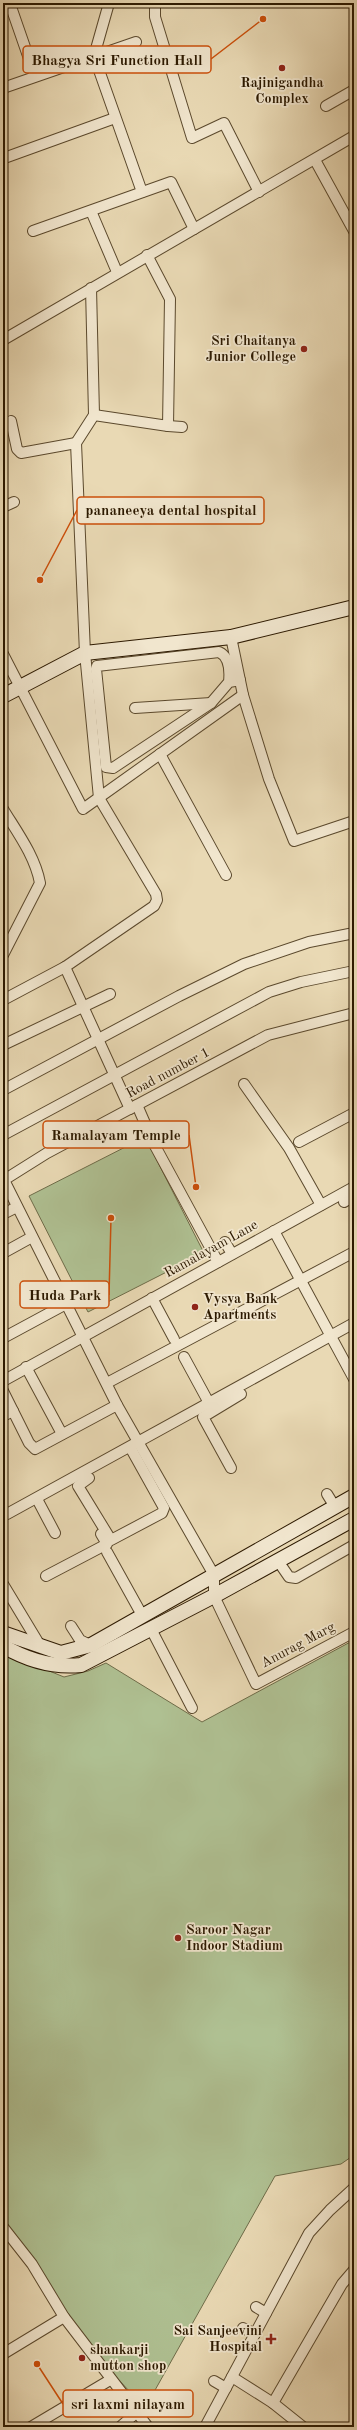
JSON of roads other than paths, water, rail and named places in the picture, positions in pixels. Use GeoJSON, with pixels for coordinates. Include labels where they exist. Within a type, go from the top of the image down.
{"type":"FeatureCollection","features":[{"type":"Feature","properties":{"kind":"street"},"geometry":{"type":"LineString","coordinates":[[109,3],[94,56],[142,192]]}},
{"type":"Feature","properties":{"kind":"street"},"geometry":{"type":"LineString","coordinates":[[155,3],[155,17],[192,138],[224,123],[259,192]]}},
{"type":"Feature","properties":{"kind":"street"},"geometry":{"type":"LineString","coordinates":[[9,5],[35,76]]}},
{"type":"Feature","properties":{"kind":"street"},"geometry":{"type":"LineString","coordinates":[[3,88],[136,42]]}},
{"type":"Feature","properties":{"kind":"street"},"geometry":{"type":"LineString","coordinates":[[326,106],[354,90]]}},
{"type":"Feature","properties":{"kind":"street"},"geometry":{"type":"LineString","coordinates":[[7,156],[115,118]]}},
{"type":"Feature","properties":{"kind":"street"},"geometry":{"type":"LineString","coordinates":[[3,340],[117,272],[315,160],[354,136]]}},
{"type":"Feature","properties":{"kind":"street"},"geometry":{"type":"LineString","coordinates":[[315,160],[354,231]]}},
{"type":"Feature","properties":{"kind":"street"},"geometry":{"type":"LineString","coordinates":[[33,231],[171,182],[194,229]]}},
{"type":"Feature","properties":{"kind":"street"},"geometry":{"type":"LineString","coordinates":[[91,211],[117,272]]}},
{"type":"Feature","properties":{"kind":"street"},"geometry":{"type":"LineString","coordinates":[[147,255],[170,299],[168,426]]}},
{"type":"Feature","properties":{"kind":"street"},"geometry":{"type":"LineString","coordinates":[[3,1000],[65,967],[154,906],[157,900],[156,894],[98,798],[85,653],[76,443],[94,415],[91,288]]}},
{"type":"Feature","properties":{"kind":"street"},"geometry":{"type":"LineString","coordinates":[[94,415],[182,427]]}},
{"type":"Feature","properties":{"kind":"street"},"geometry":{"type":"LineString","coordinates":[[11,421],[17,449],[21,453],[76,443]]}},
{"type":"Feature","properties":{"kind":"street"},"geometry":{"type":"LineString","coordinates":[[3,507],[14,502]]}},
{"type":"Feature","properties":{"kind":"street"},"geometry":{"type":"LineString","coordinates":[[3,696],[85,653],[159,655],[219,652],[224,655],[228,662],[228,682],[212,703],[113,768],[106,767],[96,667],[100,664],[159,655],[354,607]]}},
{"type":"Feature","properties":{"kind":"street"},"geometry":{"type":"LineString","coordinates":[[231,637],[240,680],[268,779],[294,841],[354,821]]}},
{"type":"Feature","properties":{"kind":"street"},"geometry":{"type":"LineString","coordinates":[[3,654],[19,688],[83,808],[244,695]]}},
{"type":"Feature","properties":{"kind":"street"},"geometry":{"type":"LineString","coordinates":[[228,682],[240,680]]}},
{"type":"Feature","properties":{"kind":"street"},"geometry":{"type":"LineString","coordinates":[[134,708],[212,703]]}},
{"type":"Feature","properties":{"kind":"street"},"geometry":{"type":"LineString","coordinates":[[160,754],[226,875]]}},
{"type":"Feature","properties":{"kind":"street"},"geometry":{"type":"LineString","coordinates":[[3,809],[31,857],[40,883],[3,955]]}},
{"type":"Feature","properties":{"kind":"street"},"geometry":{"type":"LineString","coordinates":[[3,1090],[179,996],[244,964],[308,942],[354,933]]}},
{"type":"Feature","properties":{"kind":"street"},"geometry":{"type":"LineString","coordinates":[[65,967],[115,1075],[134,1107],[218,1262]]}},
{"type":"Feature","properties":{"kind":"street"},"geometry":{"type":"LineString","coordinates":[[3,1135],[269,992],[301,982],[354,971]]}},
{"type":"Feature","properties":{"kind":"street"},"geometry":{"type":"LineString","coordinates":[[3,1046],[84,1008],[110,994]]}},
{"type":"Feature","properties":{"kind":"street","name":"Road number 1"},"geometry":{"type":"LineString","coordinates":[[4,1180],[47,1153],[268,1035],[354,1013]]}},
{"type":"Feature","properties":{"kind":"street"},"geometry":{"type":"LineString","coordinates":[[244,1084],[289,1148],[321,1205]]}},
{"type":"Feature","properties":{"kind":"street"},"geometry":{"type":"LineString","coordinates":[[299,1142],[354,1113]]}},
{"type":"Feature","properties":{"kind":"street"},"geometry":{"type":"LineString","coordinates":[[4,1180],[107,1383],[134,1448],[164,1510],[111,1540],[79,1483],[134,1448],[209,1404],[236,1394]]}},
{"type":"Feature","properties":{"kind":"street","name":"Ramalayam Lane"},"geometry":{"type":"LineString","coordinates":[[3,1380],[354,1187]]}},
{"type":"Feature","properties":{"kind":"street"},"geometry":{"type":"LineString","coordinates":[[344,1202],[354,1196]]}},
{"type":"Feature","properties":{"kind":"street"},"geometry":{"type":"LineString","coordinates":[[3,1214],[17,1207]]}},
{"type":"Feature","properties":{"kind":"street"},"geometry":{"type":"LineString","coordinates":[[274,1231],[354,1379]]}},
{"type":"Feature","properties":{"kind":"street"},"geometry":{"type":"LineString","coordinates":[[3,1253],[32,1237]]}},
{"type":"Feature","properties":{"kind":"street"},"geometry":{"type":"LineString","coordinates":[[225,1242],[232,1254]]}},
{"type":"Feature","properties":{"kind":"street"},"geometry":{"type":"LineString","coordinates":[[107,1383],[300,1279],[354,1252]]}},
{"type":"Feature","properties":{"kind":"street"},"geometry":{"type":"LineString","coordinates":[[152,1298],[174,1339]]}},
{"type":"Feature","properties":{"kind":"street"},"geometry":{"type":"LineString","coordinates":[[3,1338],[66,1304]]}},
{"type":"Feature","properties":{"kind":"street"},"geometry":{"type":"LineString","coordinates":[[231,1468],[203,1417],[236,1394],[354,1323]]}},
{"type":"Feature","properties":{"kind":"street"},"geometry":{"type":"LineString","coordinates":[[184,1357],[209,1404]]}},
{"type":"Feature","properties":{"kind":"street"},"geometry":{"type":"LineString","coordinates":[[26,1368],[62,1434]]}},
{"type":"Feature","properties":{"kind":"street"},"geometry":{"type":"LineString","coordinates":[[3,1391],[32,1447],[37,1448],[117,1405]]}},
{"type":"Feature","properties":{"kind":"street"},"geometry":{"type":"LineString","coordinates":[[3,1416],[13,1411]]}},
{"type":"Feature","properties":{"kind":"street"},"geometry":{"type":"LineString","coordinates":[[7,1514],[134,1448]]}},
{"type":"Feature","properties":{"kind":"street"},"geometry":{"type":"LineString","coordinates":[[134,1448],[214,1575],[214,1596]]}},
{"type":"Feature","properties":{"kind":"street"},"geometry":{"type":"LineString","coordinates":[[46,1576],[107,1544],[72,1480]]}},
{"type":"Feature","properties":{"kind":"street"},"geometry":{"type":"LineString","coordinates":[[327,1494],[335,1507]]}},
{"type":"Feature","properties":{"kind":"street"},"geometry":{"type":"LineString","coordinates":[[3,1646],[31,1659],[64,1667],[81,1665],[95,1651],[142,1615],[354,1496]]}},
{"type":"Feature","properties":{"kind":"street"},"geometry":{"type":"LineString","coordinates":[[37,1499],[55,1533]]}},
{"type":"Feature","properties":{"kind":"street"},"geometry":{"type":"LineString","coordinates":[[3,1633],[61,1654],[95,1651],[151,1629],[354,1519]]}},
{"type":"Feature","properties":{"kind":"street"},"geometry":{"type":"LineString","coordinates":[[278,1561],[289,1577],[296,1578],[354,1545]]}},
{"type":"Feature","properties":{"kind":"street"},"geometry":{"type":"LineString","coordinates":[[107,1552],[142,1615]]}},
{"type":"Feature","properties":{"kind":"street"},"geometry":{"type":"LineString","coordinates":[[3,1584],[42,1648]]}},
{"type":"Feature","properties":{"kind":"street","name":"Anurag Marg"},"geometry":{"type":"LineString","coordinates":[[214,1596],[256,1684],[354,1632]]}},
{"type":"Feature","properties":{"kind":"street"},"geometry":{"type":"LineString","coordinates":[[71,1626],[80,1640],[95,1651]]}},
{"type":"Feature","properties":{"kind":"street"},"geometry":{"type":"LineString","coordinates":[[151,1629],[192,1708]]}},
{"type":"Feature","properties":{"kind":"street"},"geometry":{"type":"LineString","coordinates":[[205,2427],[309,2233],[330,2210],[354,2188]]}},
{"type":"Feature","properties":{"kind":"street"},"geometry":{"type":"LineString","coordinates":[[3,2227],[32,2264],[64,2317],[110,2380],[148,2427]]}},
{"type":"Feature","properties":{"kind":"street"},"geometry":{"type":"LineString","coordinates":[[273,2403],[342,2284],[354,2270]]}},
{"type":"Feature","properties":{"kind":"street"},"geometry":{"type":"LineString","coordinates":[[256,2307],[266,2313]]}},
{"type":"Feature","properties":{"kind":"street"},"geometry":{"type":"LineString","coordinates":[[3,2354],[64,2317]]}},
{"type":"Feature","properties":{"kind":"street"},"geometry":{"type":"LineString","coordinates":[[243,2328],[255,2334]]}},
{"type":"Feature","properties":{"kind":"street"},"geometry":{"type":"LineString","coordinates":[[216,2378],[229,2382],[273,2403],[303,2427]]}},
{"type":"Feature","properties":{"kind":"street"},"geometry":{"type":"LineString","coordinates":[[31,2427],[110,2380]]}},
{"type":"Feature","properties":{"kind":"street"},"geometry":{"type":"LineString","coordinates":[[120,2427],[136,2413]]}},
{"type":"Feature","properties":{"kind":"place","name":"Bhagya Sri Function Hall"},"geometry":{"type":"Point","coordinates":[263,19]}},
{"type":"Feature","properties":{"kind":"place","name":"Rajinigandha Complex"},"geometry":{"type":"Point","coordinates":[282,68]}},
{"type":"Feature","properties":{"kind":"place","name":"Sri Chaitanya Junior College"},"geometry":{"type":"Point","coordinates":[304,349]}},
{"type":"Feature","properties":{"kind":"place","name":"pananeeya dental hospital"},"geometry":{"type":"Point","coordinates":[40,580]}},
{"type":"Feature","properties":{"kind":"place","name":"Ramalayam Temple"},"geometry":{"type":"Point","coordinates":[196,1187]}},
{"type":"Feature","properties":{"kind":"place","name":"Huda Park"},"geometry":{"type":"Point","coordinates":[111,1218]}},
{"type":"Feature","properties":{"kind":"place","name":"Vysya Bank Apartments"},"geometry":{"type":"Point","coordinates":[195,1307]}},
{"type":"Feature","properties":{"kind":"place","name":"Saroor Nagar Indoor Stadium"},"geometry":{"type":"Point","coordinates":[178,1938]}},
{"type":"Feature","properties":{"kind":"place","name":"Sai Sanjeevini Hospital"},"geometry":{"type":"Point","coordinates":[271,2339]}},
{"type":"Feature","properties":{"kind":"place","name":"shankarji mutton shop"},"geometry":{"type":"Point","coordinates":[82,2358]}},
{"type":"Feature","properties":{"kind":"place","name":"sri laxmi nilayam"},"geometry":{"type":"Point","coordinates":[37,2364]}}]}
